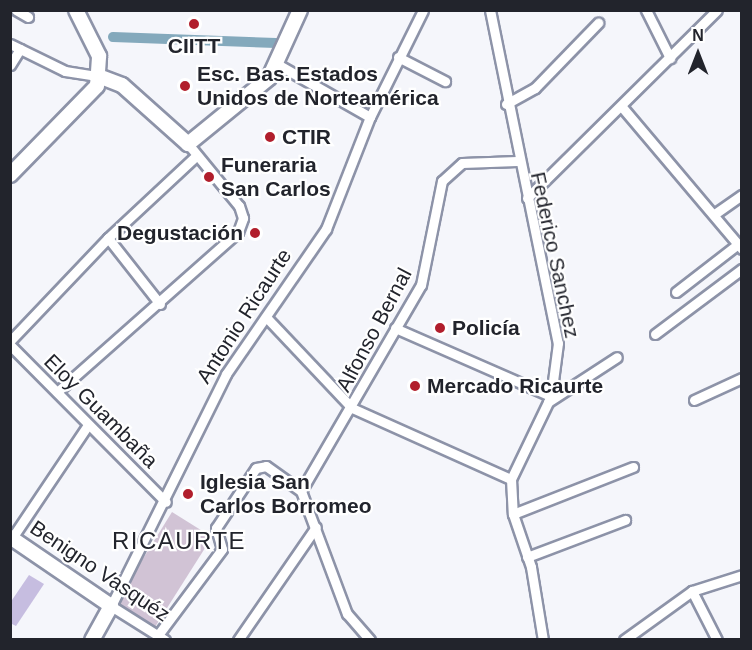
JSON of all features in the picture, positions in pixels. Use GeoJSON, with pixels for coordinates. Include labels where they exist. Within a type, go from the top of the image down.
{"type":"FeatureCollection","features":[{"type":"Feature","properties":{"kind":"main road"},"geometry":{"type":"LineString","coordinates":[[10,175],[15,161],[87,98],[101,77],[97,48],[76,10]]}},
{"type":"Feature","properties":{"kind":"main road"},"geometry":{"type":"LineString","coordinates":[[101,77],[122,85],[188,144],[236,110],[277,64],[300,10]]}},
{"type":"Feature","properties":{"kind":"main road","name":"Benigno Vasquéz"},"geometry":{"type":"LineString","coordinates":[[11,538],[111,606]]}},
{"type":"Feature","properties":{"kind":"main road","name":"Antonio Ricaurte"},"geometry":{"type":"LineString","coordinates":[[92,639],[111,606]]}},
{"type":"Feature","properties":{"kind":"street"},"geometry":{"type":"LineString","coordinates":[[16,10],[28,16]]}},
{"type":"Feature","properties":{"kind":"street","name":"Antonio Ricaurte"},"geometry":{"type":"LineString","coordinates":[[111,606],[166,502],[226,374],[326,229],[370,117],[423,10]]}},
{"type":"Feature","properties":{"kind":"street","name":"Federico Sanchez"},"geometry":{"type":"LineString","coordinates":[[490,10],[517,161],[558,343],[550,399],[510,479]]}},
{"type":"Feature","properties":{"kind":"street"},"geometry":{"type":"LineString","coordinates":[[646,10],[670,58]]}},
{"type":"Feature","properties":{"kind":"street"},"geometry":{"type":"LineString","coordinates":[[527,198],[622,107],[717,10]]}},
{"type":"Feature","properties":{"kind":"street"},"geometry":{"type":"LineString","coordinates":[[506,104],[535,88],[598,22]]}},
{"type":"Feature","properties":{"kind":"street"},"geometry":{"type":"LineString","coordinates":[[10,44],[64,71],[101,77]]}},
{"type":"Feature","properties":{"kind":"street"},"geometry":{"type":"LineString","coordinates":[[10,65],[20,49]]}},
{"type":"Feature","properties":{"kind":"street"},"geometry":{"type":"LineString","coordinates":[[398,57],[445,81]]}},
{"type":"Feature","properties":{"kind":"street"},"geometry":{"type":"LineString","coordinates":[[277,64],[370,117]]}},
{"type":"Feature","properties":{"kind":"street"},"geometry":{"type":"LineString","coordinates":[[622,107],[716,213],[740,246],[676,292]]}},
{"type":"Feature","properties":{"kind":"street"},"geometry":{"type":"LineString","coordinates":[[57,392],[160,304],[237,232],[243,218],[239,206],[188,144]]}},
{"type":"Feature","properties":{"kind":"street"},"geometry":{"type":"LineString","coordinates":[[10,343],[108,238],[196,156]]}},
{"type":"Feature","properties":{"kind":"street","name":"Alfonso Bernal"},"geometry":{"type":"LineString","coordinates":[[301,491],[352,408],[427,269],[442,181],[462,163],[517,161]]}},
{"type":"Feature","properties":{"kind":"street"},"geometry":{"type":"LineString","coordinates":[[716,213],[741,195]]}},
{"type":"Feature","properties":{"kind":"street"},"geometry":{"type":"LineString","coordinates":[[108,238],[160,304]]}},
{"type":"Feature","properties":{"kind":"street"},"geometry":{"type":"LineString","coordinates":[[655,334],[741,269]]}},
{"type":"Feature","properties":{"kind":"street"},"geometry":{"type":"LineString","coordinates":[[266,317],[352,408],[510,479],[513,514],[528,557],[543,639]]}},
{"type":"Feature","properties":{"kind":"street"},"geometry":{"type":"LineString","coordinates":[[395,328],[550,399],[617,357]]}},
{"type":"Feature","properties":{"kind":"street","name":"Eloy Guambaña"},"geometry":{"type":"LineString","coordinates":[[10,343],[166,502]]}},
{"type":"Feature","properties":{"kind":"street"},"geometry":{"type":"LineString","coordinates":[[694,400],[741,378]]}},
{"type":"Feature","properties":{"kind":"street"},"geometry":{"type":"LineString","coordinates":[[11,538],[88,425]]}},
{"type":"Feature","properties":{"kind":"street"},"geometry":{"type":"LineString","coordinates":[[162,637],[222,549],[216,528],[256,468],[267,466],[301,491],[346,614],[370,639]]}},
{"type":"Feature","properties":{"kind":"street"},"geometry":{"type":"LineString","coordinates":[[513,514],[633,467]]}},
{"type":"Feature","properties":{"kind":"street"},"geometry":{"type":"LineString","coordinates":[[528,557],[625,520]]}},
{"type":"Feature","properties":{"kind":"street"},"geometry":{"type":"LineString","coordinates":[[238,639],[316,527]]}},
{"type":"Feature","properties":{"kind":"street"},"geometry":{"type":"LineString","coordinates":[[624,639],[692,591],[741,575]]}},
{"type":"Feature","properties":{"kind":"street"},"geometry":{"type":"LineString","coordinates":[[692,591],[717,639]]}},
{"type":"Feature","properties":{"kind":"street","name":"Benigno Vasquéz"},"geometry":{"type":"LineString","coordinates":[[111,606],[162,637]]}},
{"type":"Feature","properties":{"kind":"shaded area"},"geometry":{"type":"Polygon","coordinates":[[[172,512],[212,537],[155,627],[116,602],[172,512]]]}},
{"type":"Feature","properties":{"kind":"building"},"geometry":{"type":"Polygon","coordinates":[[[29,575],[44,584],[16,626],[10,623],[10,603],[29,575]]]}},
{"type":"Feature","properties":{"kind":"waterway"},"geometry":{"type":"LineString","coordinates":[[113,37],[276,43]]}},
{"type":"Feature","properties":{"kind":"place","name":"CIITT"},"geometry":{"type":"Point","coordinates":[194,24]}},
{"type":"Feature","properties":{"kind":"place","name":"Esc. Bas. Estados Unidos de Norteamérica"},"geometry":{"type":"Point","coordinates":[185,86]}},
{"type":"Feature","properties":{"kind":"place","name":"CTIR"},"geometry":{"type":"Point","coordinates":[270,137]}},
{"type":"Feature","properties":{"kind":"place","name":"Funeraria San Carlos"},"geometry":{"type":"Point","coordinates":[209,177]}},
{"type":"Feature","properties":{"kind":"place","name":"Degustación"},"geometry":{"type":"Point","coordinates":[255,233]}},
{"type":"Feature","properties":{"kind":"place","name":"Policía"},"geometry":{"type":"Point","coordinates":[440,328]}},
{"type":"Feature","properties":{"kind":"place","name":"Mercado Ricaurte"},"geometry":{"type":"Point","coordinates":[415,386]}},
{"type":"Feature","properties":{"kind":"place","name":"Iglesia San Carlos Borromeo"},"geometry":{"type":"Point","coordinates":[188,494]}},
{"type":"Feature","properties":{"kind":"district","name":"RICAURTE"},"geometry":{"type":"Point","coordinates":[179,541]}}]}
